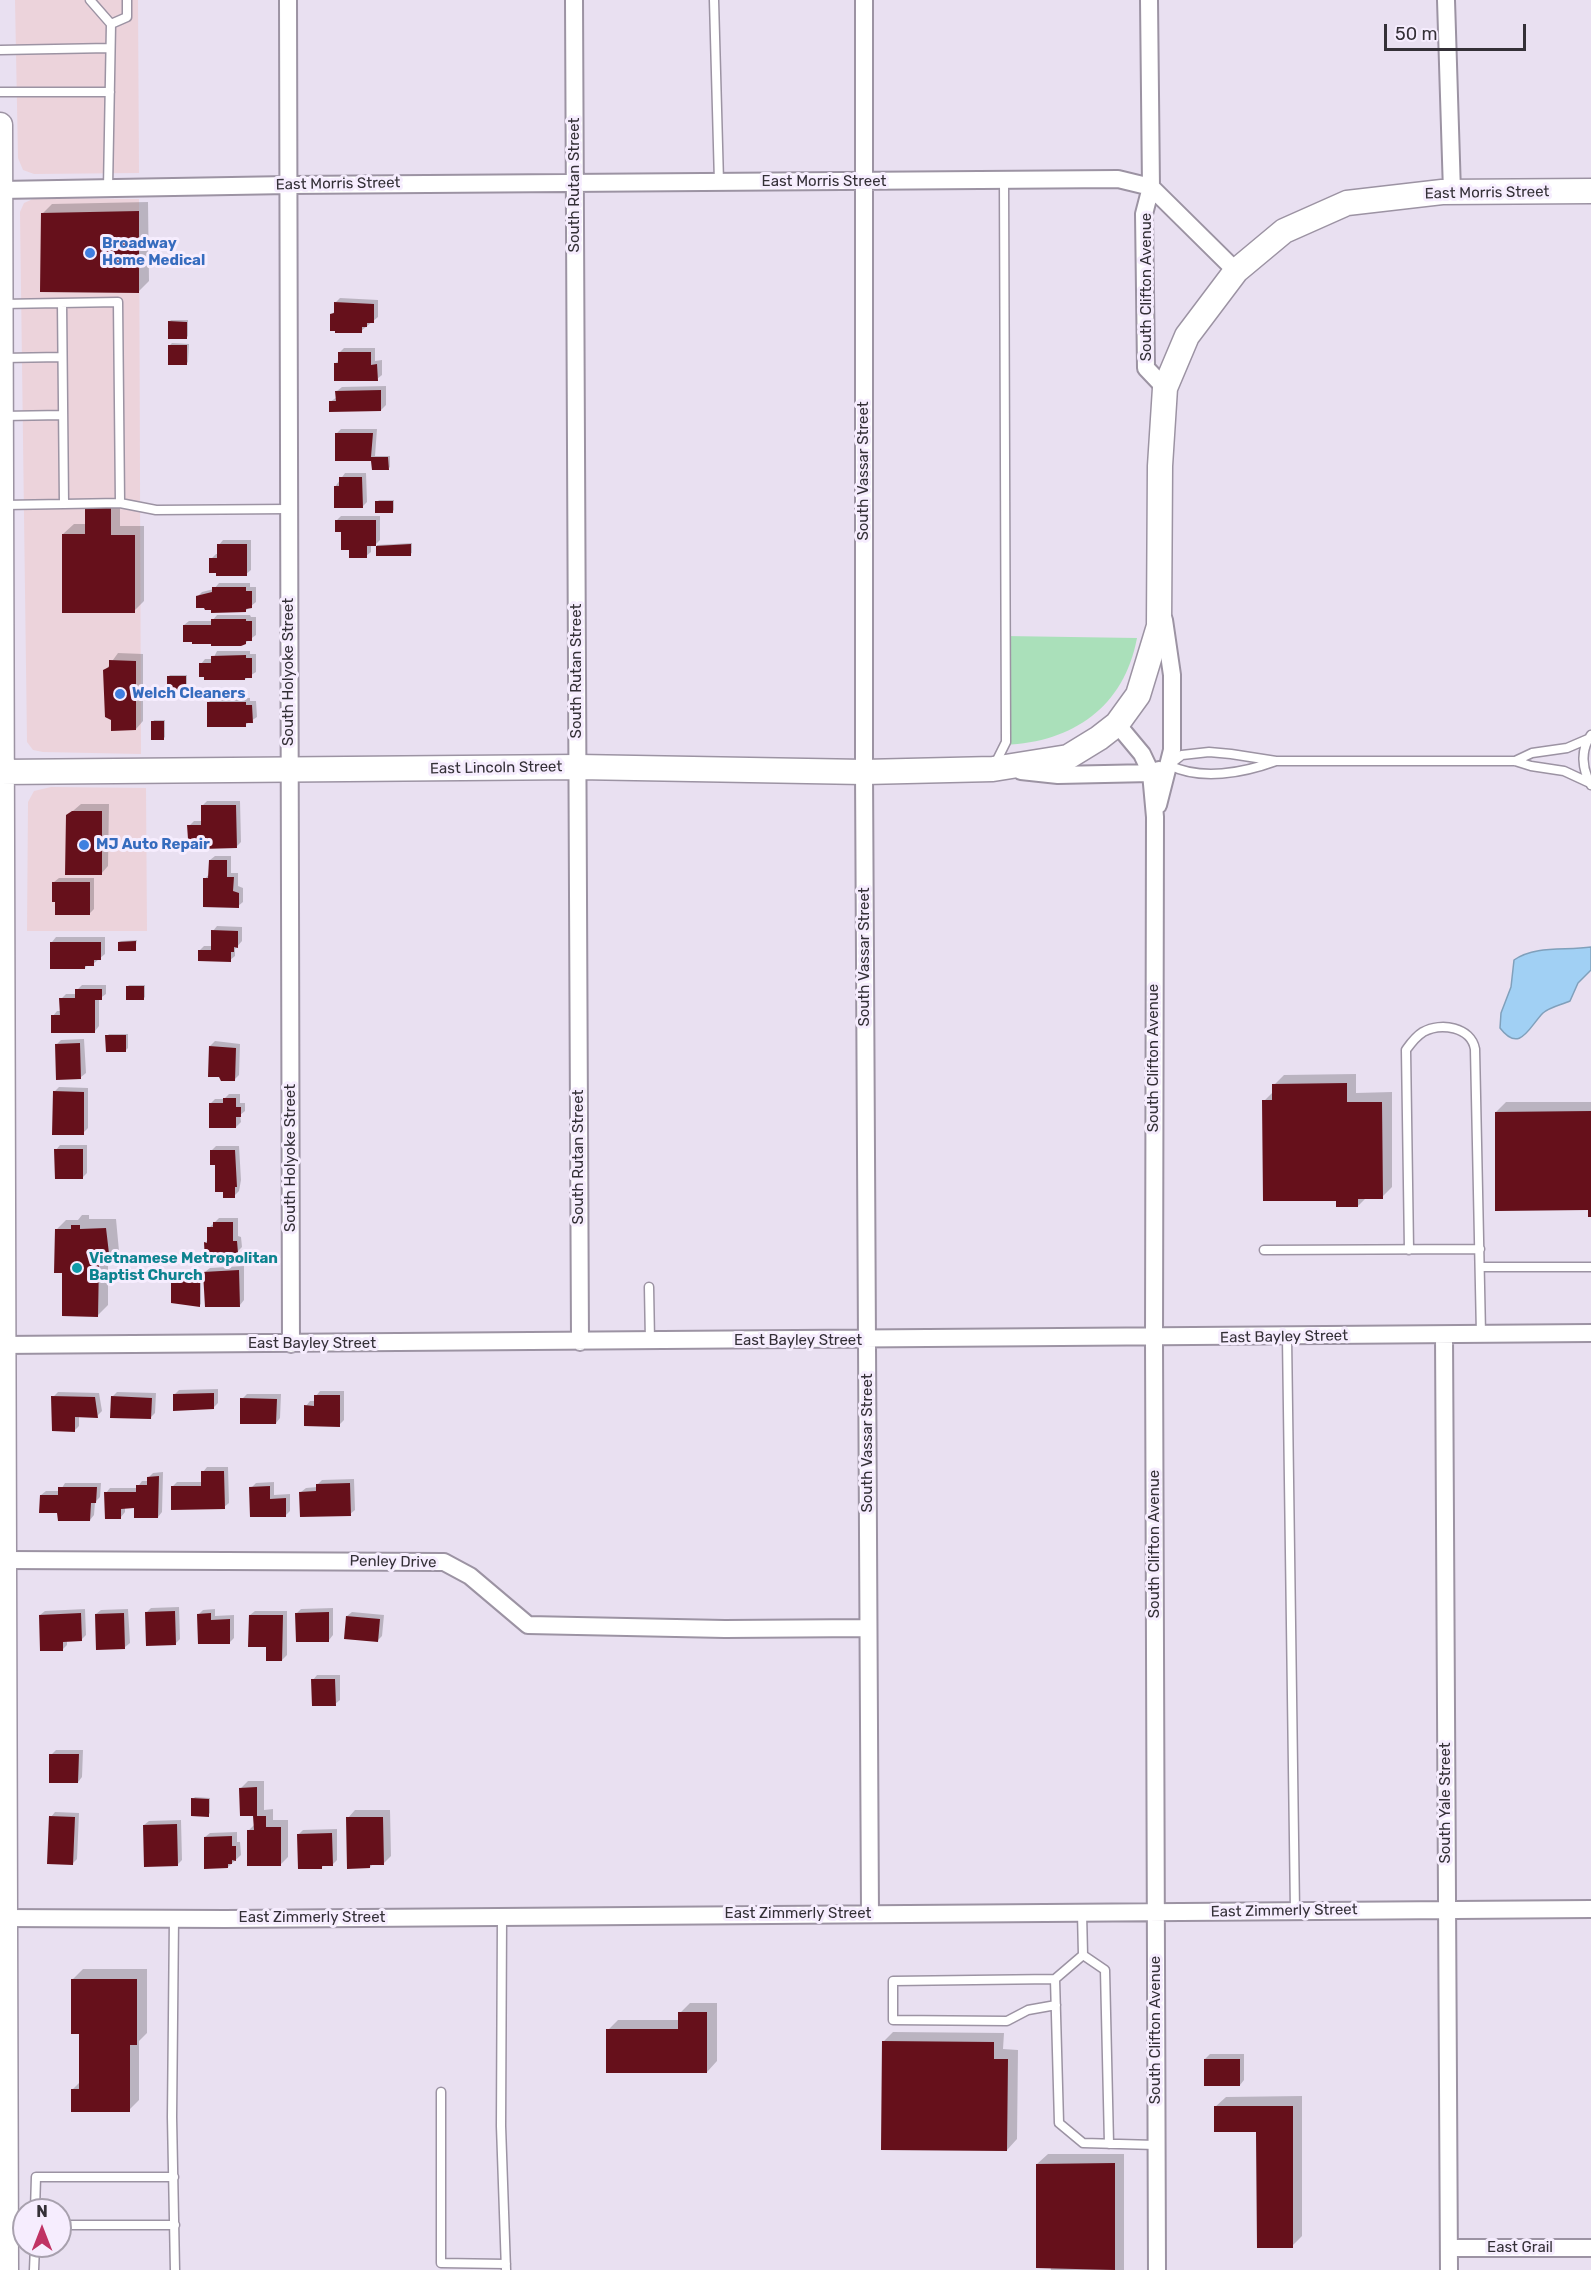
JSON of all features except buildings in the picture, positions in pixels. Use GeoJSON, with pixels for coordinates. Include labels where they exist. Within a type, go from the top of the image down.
{"type":"FeatureCollection","features":[{"type":"Feature","properties":{"kind":"main road"},"geometry":{"type":"LineString","coordinates":[[0,125],[2,1345],[5,1560],[3,1918],[9,2218],[6,2270]]}},
{"type":"Feature","properties":{"kind":"main road","name":"East Morris Street"},"geometry":{"type":"LineString","coordinates":[[1236,271],[1284,231],[1347,203],[1452,192],[1591,191]]}},
{"type":"Feature","properties":{"kind":"main road","name":"South Clifton Avenue"},"geometry":{"type":"LineString","coordinates":[[1117,724],[1138,695],[1159,626],[1160,466],[1165,387],[1187,336],[1236,271]]}},
{"type":"Feature","properties":{"kind":"main road","name":"East Lincoln Street"},"geometry":{"type":"LineString","coordinates":[[2,772],[578,767],[864,772],[993,769],[1068,757],[1100,738],[1117,724]]}},
{"type":"Feature","properties":{"kind":"street","name":"South Holyoke Street"},"geometry":{"type":"LineString","coordinates":[[288,0],[291,1344]]}},
{"type":"Feature","properties":{"kind":"street","name":"South Rutan Street"},"geometry":{"type":"LineString","coordinates":[[574,0],[580,1342]]}},
{"type":"Feature","properties":{"kind":"street","name":"South Vassar Street"},"geometry":{"type":"LineString","coordinates":[[864,0],[864,772],[870,1914]]}},
{"type":"Feature","properties":{"kind":"street","name":"South Clifton Avenue"},"geometry":{"type":"LineString","coordinates":[[1149,0],[1151,187],[1144,214],[1146,368],[1165,387]]}},
{"type":"Feature","properties":{"kind":"street"},"geometry":{"type":"LineString","coordinates":[[1446,0],[1452,192]]}},
{"type":"Feature","properties":{"kind":"street","name":"East Morris Street"},"geometry":{"type":"LineString","coordinates":[[0,190],[575,182],[1118,179],[1151,187]]}},
{"type":"Feature","properties":{"kind":"street"},"geometry":{"type":"LineString","coordinates":[[1151,187],[1236,271]]}},
{"type":"Feature","properties":{"kind":"street","name":"South Clifton Avenue"},"geometry":{"type":"LineString","coordinates":[[1155,817],[1172,750],[1172,675],[1160,591]]}},
{"type":"Feature","properties":{"kind":"street","name":"South Clifton Avenue"},"geometry":{"type":"LineString","coordinates":[[1117,724],[1142,753],[1151,773],[1155,817],[1157,2270]]}},
{"type":"Feature","properties":{"kind":"street","name":"East Lincoln Street"},"geometry":{"type":"LineString","coordinates":[[993,769],[1058,775],[1151,773],[1168,765]]}},
{"type":"Feature","properties":{"kind":"street","name":"East Bayley Street"},"geometry":{"type":"LineString","coordinates":[[2,1345],[1591,1333]]}},
{"type":"Feature","properties":{"kind":"street","name":"South Yale Street"},"geometry":{"type":"LineString","coordinates":[[1444,1335],[1449,2270]]}},
{"type":"Feature","properties":{"kind":"street","name":"Penley Drive"},"geometry":{"type":"LineString","coordinates":[[5,1560],[444,1562],[470,1576],[528,1625],[725,1629],[868,1628]]}},
{"type":"Feature","properties":{"kind":"street","name":"East Zimmerly Street"},"geometry":{"type":"LineString","coordinates":[[3,1918],[502,1917],[1591,1909]]}},
{"type":"Feature","properties":{"kind":"street","name":"East Grail"},"geometry":{"type":"LineString","coordinates":[[1449,2248],[1591,2247]]}},
{"type":"Feature","properties":{"kind":"lane"},"geometry":{"type":"LineString","coordinates":[[90,0],[111,24],[108,188]]}},
{"type":"Feature","properties":{"kind":"lane"},"geometry":{"type":"LineString","coordinates":[[111,24],[127,17],[127,0]]}},
{"type":"Feature","properties":{"kind":"lane"},"geometry":{"type":"LineString","coordinates":[[714,0],[719,182]]}},
{"type":"Feature","properties":{"kind":"lane"},"geometry":{"type":"LineString","coordinates":[[0,50],[110,48]]}},
{"type":"Feature","properties":{"kind":"lane"},"geometry":{"type":"LineString","coordinates":[[0,92],[110,92]]}},
{"type":"Feature","properties":{"kind":"lane"},"geometry":{"type":"LineString","coordinates":[[993,769],[1006,742],[1004,180]]}},
{"type":"Feature","properties":{"kind":"lane"},"geometry":{"type":"LineString","coordinates":[[1,304],[118,302],[120,502]]}},
{"type":"Feature","properties":{"kind":"lane"},"geometry":{"type":"LineString","coordinates":[[62,303],[64,504]]}},
{"type":"Feature","properties":{"kind":"lane"},"geometry":{"type":"LineString","coordinates":[[2,358],[62,357]]}},
{"type":"Feature","properties":{"kind":"lane"},"geometry":{"type":"LineString","coordinates":[[2,416],[63,415]]}},
{"type":"Feature","properties":{"kind":"lane"},"geometry":{"type":"LineString","coordinates":[[2,505],[120,502],[156,510],[289,509]]}},
{"type":"Feature","properties":{"kind":"lane"},"geometry":{"type":"LineString","coordinates":[[1515,761],[1532,753],[1567,748],[1589,737]]}},
{"type":"Feature","properties":{"kind":"lane"},"geometry":{"type":"LineString","coordinates":[[1589,737],[1583,754],[1584,769],[1590,784]]}},
{"type":"Feature","properties":{"kind":"lane"},"geometry":{"type":"LineString","coordinates":[[1276,761],[1256,769],[1234,772],[1194,773],[1180,771],[1168,765],[1182,755],[1209,752],[1231,753],[1276,761],[1515,761],[1564,771],[1590,784]]}},
{"type":"Feature","properties":{"kind":"lane"},"geometry":{"type":"LineString","coordinates":[[1409,1250],[1406,1050],[1415,1038],[1434,1028],[1461,1030],[1474,1042],[1481,1334]]}},
{"type":"Feature","properties":{"kind":"lane"},"geometry":{"type":"LineString","coordinates":[[1264,1250],[1480,1249]]}},
{"type":"Feature","properties":{"kind":"lane"},"geometry":{"type":"LineString","coordinates":[[1480,1267],[1591,1267]]}},
{"type":"Feature","properties":{"kind":"lane"},"geometry":{"type":"LineString","coordinates":[[649,1287],[650,1341]]}},
{"type":"Feature","properties":{"kind":"lane"},"geometry":{"type":"LineString","coordinates":[[1287,1337],[1295,1911]]}},
{"type":"Feature","properties":{"kind":"lane"},"geometry":{"type":"LineString","coordinates":[[1082,1913],[1083,1955]]}},
{"type":"Feature","properties":{"kind":"lane"},"geometry":{"type":"LineString","coordinates":[[441,2092],[441,2263],[506,2267],[501,2126],[502,1917]]}},
{"type":"Feature","properties":{"kind":"lane"},"geometry":{"type":"LineString","coordinates":[[174,1918],[172,2117],[175,2270]]}},
{"type":"Feature","properties":{"kind":"lane"},"geometry":{"type":"LineString","coordinates":[[1056,2005],[1028,2010],[1008,2021],[893,2020],[893,1981],[1055,1978],[1083,1955]]}},
{"type":"Feature","properties":{"kind":"lane"},"geometry":{"type":"LineString","coordinates":[[1083,1955],[1105,1970],[1109,2144]]}},
{"type":"Feature","properties":{"kind":"lane"},"geometry":{"type":"LineString","coordinates":[[1055,1978],[1059,2123],[1083,2143],[1156,2145]]}},
{"type":"Feature","properties":{"kind":"lane"},"geometry":{"type":"LineString","coordinates":[[35,2198],[36,2177],[174,2177]]}},
{"type":"Feature","properties":{"kind":"lane"},"geometry":{"type":"LineString","coordinates":[[72,2225],[175,2225]]}},
{"type":"Feature","properties":{"kind":"shaded area"},"geometry":{"type":"Polygon","coordinates":[[[15,0],[138,0],[139,173],[34,174],[23,170],[18,158],[15,0]]]}},
{"type":"Feature","properties":{"kind":"shaded area"},"geometry":{"type":"Polygon","coordinates":[[[35,198],[139,199],[141,754],[43,752],[33,750],[27,742],[20,212],[24,203],[35,198]]]}},
{"type":"Feature","properties":{"kind":"shaded area"},"geometry":{"type":"Polygon","coordinates":[[[51,787],[146,788],[147,931],[27,931],[28,802],[34,791],[51,787]]]}},
{"type":"Feature","properties":{"kind":"green space"},"geometry":{"type":"Polygon","coordinates":[[[1005,636],[1137,638],[1130,662],[1120,683],[1092,716],[1052,737],[1005,745],[1005,636]]]}},
{"type":"Feature","properties":{"kind":"water"},"geometry":{"type":"Polygon","coordinates":[[[1591,947],[1591,970],[1578,983],[1570,1001],[1543,1013],[1529,1031],[1519,1038],[1513,1039],[1500,1028],[1501,1013],[1511,987],[1514,960],[1541,950],[1591,947]]]}},
{"type":"Feature","properties":{"kind":"place","name":"Broadway Home Medical"},"geometry":{"type":"Point","coordinates":[90,253]}},
{"type":"Feature","properties":{"kind":"place","name":"Welch Cleaners"},"geometry":{"type":"Point","coordinates":[120,694]}},
{"type":"Feature","properties":{"kind":"place","name":"MJ Auto Repair"},"geometry":{"type":"Point","coordinates":[84,845]}},
{"type":"Feature","properties":{"kind":"place","name":"Vietnamese Metropolitan Baptist Church"},"geometry":{"type":"Point","coordinates":[77,1268]}}]}
